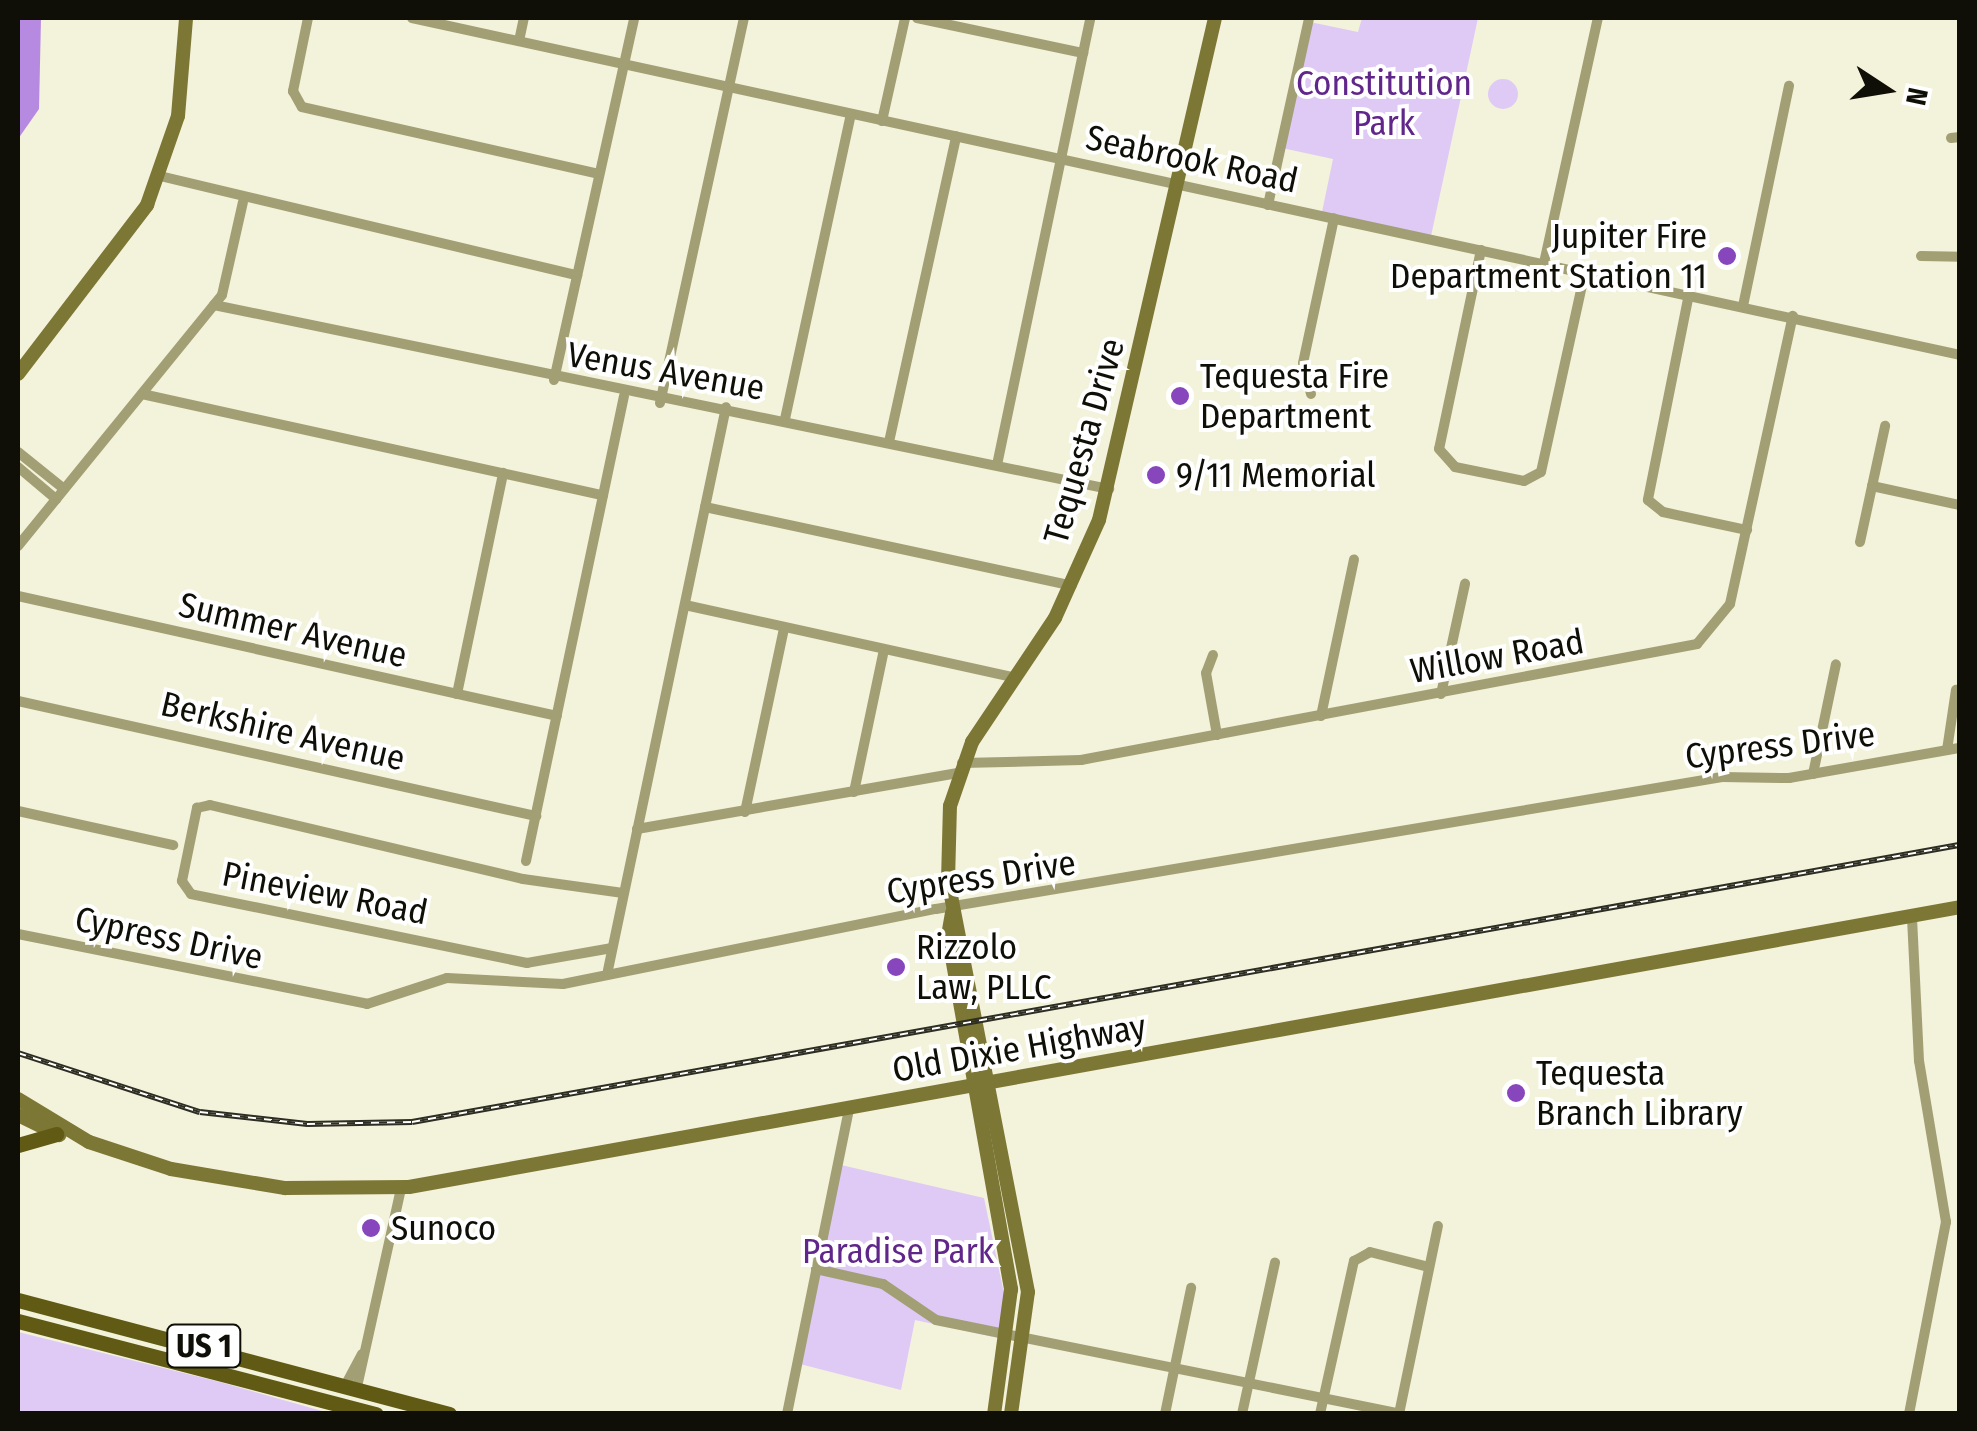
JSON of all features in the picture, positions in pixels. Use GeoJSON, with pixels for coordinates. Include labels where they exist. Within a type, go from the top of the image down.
{"type":"FeatureCollection","features":[{"type":"Feature","properties":{"kind":"main road"},"geometry":{"type":"LineString","coordinates":[[18,1145],[56,1134]]}},
{"type":"Feature","properties":{"kind":"main road","name":"US 1"},"geometry":{"type":"LineString","coordinates":[[18,1300],[448,1414]]}},
{"type":"Feature","properties":{"kind":"main road","name":"US 1"},"geometry":{"type":"LineString","coordinates":[[18,1320],[376,1414]]}},
{"type":"Feature","properties":{"kind":"main road"},"geometry":{"type":"LineString","coordinates":[[318,1398],[352,1386]]}},
{"type":"Feature","properties":{"kind":"main road"},"geometry":{"type":"LineString","coordinates":[[350,1406],[390,1397]]}},
{"type":"Feature","properties":{"kind":"street"},"geometry":{"type":"LineString","coordinates":[[18,374],[109,259],[160,176],[184,81],[186,18]]}},
{"type":"Feature","properties":{"kind":"street"},"geometry":{"type":"LineString","coordinates":[[308,18],[292,91],[302,108],[600,174]]}},
{"type":"Feature","properties":{"kind":"street","name":"Seabrook Road"},"geometry":{"type":"LineString","coordinates":[[412,18],[1960,355]]}},
{"type":"Feature","properties":{"kind":"street"},"geometry":{"type":"LineString","coordinates":[[519,41],[524,18]]}},
{"type":"Feature","properties":{"kind":"street"},"geometry":{"type":"LineString","coordinates":[[554,380],[634,18]]}},
{"type":"Feature","properties":{"kind":"street"},"geometry":{"type":"LineString","coordinates":[[660,403],[744,18]]}},
{"type":"Feature","properties":{"kind":"street"},"geometry":{"type":"LineString","coordinates":[[882,120],[906,18]]}},
{"type":"Feature","properties":{"kind":"street"},"geometry":{"type":"LineString","coordinates":[[917,18],[1084,53]]}},
{"type":"Feature","properties":{"kind":"street"},"geometry":{"type":"LineString","coordinates":[[998,465],[1090,18]]}},
{"type":"Feature","properties":{"kind":"street","name":"Tequesta Drive"},"geometry":{"type":"LineString","coordinates":[[994,1414],[1010,1337],[1011,1289],[975,1089],[946,842],[961,768],[1072,586],[1110,489],[1215,18]]}},
{"type":"Feature","properties":{"kind":"street"},"geometry":{"type":"LineString","coordinates":[[1268,204],[1309,18]]}},
{"type":"Feature","properties":{"kind":"street"},"geometry":{"type":"LineString","coordinates":[[1544,263],[1598,18]]}},
{"type":"Feature","properties":{"kind":"street"},"geometry":{"type":"LineString","coordinates":[[1743,306],[1789,86]]}},
{"type":"Feature","properties":{"kind":"street"},"geometry":{"type":"LineString","coordinates":[[784,419],[851,114]]}},
{"type":"Feature","properties":{"kind":"street"},"geometry":{"type":"LineString","coordinates":[[890,442],[956,136]]}},
{"type":"Feature","properties":{"kind":"street"},"geometry":{"type":"LineString","coordinates":[[160,176],[243,202],[577,275]]}},
{"type":"Feature","properties":{"kind":"street"},"geometry":{"type":"LineString","coordinates":[[18,546],[214,305],[243,202]]}},
{"type":"Feature","properties":{"kind":"street"},"geometry":{"type":"LineString","coordinates":[[1311,394],[1303,364],[1334,218]]}},
{"type":"Feature","properties":{"kind":"street"},"geometry":{"type":"LineString","coordinates":[[1482,250],[1439,449],[1448,465],[1472,471],[1524,482],[1541,472],[1585,272]]}},
{"type":"Feature","properties":{"kind":"street"},"geometry":{"type":"LineString","coordinates":[[1922,256],[1960,257]]}},
{"type":"Feature","properties":{"kind":"street"},"geometry":{"type":"LineString","coordinates":[[1689,294],[1648,500],[1663,512],[1746,530]]}},
{"type":"Feature","properties":{"kind":"street","name":"Venus Avenue"},"geometry":{"type":"LineString","coordinates":[[214,305],[624,396],[660,403],[726,407],[1110,489]]}},
{"type":"Feature","properties":{"kind":"street","name":"Willow Road"},"geometry":{"type":"LineString","coordinates":[[637,830],[854,792],[961,768],[1076,760],[1697,644],[1727,612],[1793,316]]}},
{"type":"Feature","properties":{"kind":"street"},"geometry":{"type":"LineString","coordinates":[[142,394],[603,496]]}},
{"type":"Feature","properties":{"kind":"street"},"geometry":{"type":"LineString","coordinates":[[526,861],[624,396]]}},
{"type":"Feature","properties":{"kind":"street"},"geometry":{"type":"LineString","coordinates":[[611,970],[612,948],[726,407]]}},
{"type":"Feature","properties":{"kind":"street"},"geometry":{"type":"LineString","coordinates":[[1860,542],[1885,426]]}},
{"type":"Feature","properties":{"kind":"street"},"geometry":{"type":"LineString","coordinates":[[18,452],[64,489]]}},
{"type":"Feature","properties":{"kind":"street"},"geometry":{"type":"LineString","coordinates":[[18,467],[56,500]]}},
{"type":"Feature","properties":{"kind":"street"},"geometry":{"type":"LineString","coordinates":[[457,694],[503,474]]}},
{"type":"Feature","properties":{"kind":"street"},"geometry":{"type":"LineString","coordinates":[[1872,486],[1960,505]]}},
{"type":"Feature","properties":{"kind":"street"},"geometry":{"type":"LineString","coordinates":[[705,506],[1072,586]]}},
{"type":"Feature","properties":{"kind":"street"},"geometry":{"type":"LineString","coordinates":[[1320,716],[1354,559]]}},
{"type":"Feature","properties":{"kind":"street"},"geometry":{"type":"LineString","coordinates":[[1441,694],[1465,584]]}},
{"type":"Feature","properties":{"kind":"street","name":"Summer Avenue"},"geometry":{"type":"LineString","coordinates":[[18,596],[557,716]]}},
{"type":"Feature","properties":{"kind":"street"},"geometry":{"type":"LineString","coordinates":[[685,605],[1016,678]]}},
{"type":"Feature","properties":{"kind":"street"},"geometry":{"type":"LineString","coordinates":[[745,812],[784,628]]}},
{"type":"Feature","properties":{"kind":"street"},"geometry":{"type":"LineString","coordinates":[[854,792],[884,650]]}},
{"type":"Feature","properties":{"kind":"street"},"geometry":{"type":"LineString","coordinates":[[1213,655],[1206,673],[1217,735]]}},
{"type":"Feature","properties":{"kind":"street"},"geometry":{"type":"LineString","coordinates":[[1813,774],[1836,664]]}},
{"type":"Feature","properties":{"kind":"street"},"geometry":{"type":"LineString","coordinates":[[1947,750],[1956,690]]}},
{"type":"Feature","properties":{"kind":"street","name":"Berkshire Avenue"},"geometry":{"type":"LineString","coordinates":[[18,701],[536,816]]}},
{"type":"Feature","properties":{"kind":"street","name":"Cypress Drive"},"geometry":{"type":"LineString","coordinates":[[18,934],[360,1004],[450,977],[555,985],[611,970],[1722,777],[1813,774],[1960,748]]}},
{"type":"Feature","properties":{"kind":"street","name":"Pineview Road"},"geometry":{"type":"LineString","coordinates":[[612,948],[526,962],[191,894],[182,881],[198,808],[210,805],[523,878],[624,892]]}},
{"type":"Feature","properties":{"kind":"street"},"geometry":{"type":"LineString","coordinates":[[18,810],[172,845]]}},
{"type":"Feature","properties":{"kind":"street","name":"Old Dixie Highway"},"geometry":{"type":"LineString","coordinates":[[18,1115],[56,1134],[246,1184],[401,1188],[975,1089],[1960,907]]}},
{"type":"Feature","properties":{"kind":"street","name":"Tequesta Drive"},"geometry":{"type":"LineString","coordinates":[[952,912],[991,1086],[1028,1292],[1026,1340],[1011,1414]]}},
{"type":"Feature","properties":{"kind":"street"},"geometry":{"type":"LineString","coordinates":[[1908,1414],[1946,1222],[1919,1061],[1912,916]]}},
{"type":"Feature","properties":{"kind":"street","name":"Old Dixie Highway"},"geometry":{"type":"LineString","coordinates":[[18,1101],[90,1142]]}},
{"type":"Feature","properties":{"kind":"street"},"geometry":{"type":"LineString","coordinates":[[786,1414],[849,1108]]}},
{"type":"Feature","properties":{"kind":"street"},"geometry":{"type":"LineString","coordinates":[[352,1386],[365,1349],[401,1188]]}},
{"type":"Feature","properties":{"kind":"street"},"geometry":{"type":"LineString","coordinates":[[816,1269],[883,1284],[936,1320],[1010,1337],[1176,1365],[1399,1413],[1438,1226]]}},
{"type":"Feature","properties":{"kind":"street"},"geometry":{"type":"LineString","coordinates":[[1320,1414],[1354,1260],[1370,1252],[1429,1267]]}},
{"type":"Feature","properties":{"kind":"street"},"geometry":{"type":"LineString","coordinates":[[1242,1414],[1275,1263]]}},
{"type":"Feature","properties":{"kind":"street"},"geometry":{"type":"LineString","coordinates":[[1164,1414],[1191,1288]]}},
{"type":"Feature","properties":{"kind":"green space","name":"Constitution Park"},"geometry":{"type":"Polygon","coordinates":[[[1362,18],[1478,18],[1431,236],[1322,212],[1333,159],[1282,148],[1310,22],[1358,32],[1362,18]]]}},
{"type":"Feature","properties":{"kind":"green space"},"geometry":{"type":"Polygon","coordinates":[[[1503,79],[1517,88],[1518,94],[1509,108],[1503,109],[1489,100],[1488,94],[1497,80],[1503,79]]]}},
{"type":"Feature","properties":{"kind":"green space","name":"Paradise Park"},"geometry":{"type":"Polygon","coordinates":[[[841,1165],[984,1198],[1006,1303],[1003,1339],[915,1320],[901,1390],[800,1364],[841,1165]]]}},
{"type":"Feature","properties":{"kind":"green space"},"geometry":{"type":"Polygon","coordinates":[[[18,1332],[220,1382],[329,1413],[18,1413],[18,1332]]]}},
{"type":"Feature","properties":{"kind":"shaded area"},"geometry":{"type":"Polygon","coordinates":[[[18,18],[41,18],[39,109],[18,139],[18,18]]]}},
{"type":"Feature","properties":{"kind":"railway"},"geometry":{"type":"LineString","coordinates":[[18,1053],[200,1112],[307,1124],[412,1122],[1960,845]]}},
{"type":"Feature","properties":{"kind":"place","name":"Jupiter Fire Department Station 11"},"geometry":{"type":"Point","coordinates":[1727,256]}},
{"type":"Feature","properties":{"kind":"place","name":"Tequesta Fire Department"},"geometry":{"type":"Point","coordinates":[1180,396]}},
{"type":"Feature","properties":{"kind":"place","name":"9/11 Memorial"},"geometry":{"type":"Point","coordinates":[1156,475]}},
{"type":"Feature","properties":{"kind":"place","name":"Rizzolo Law, PLLC"},"geometry":{"type":"Point","coordinates":[896,967]}},
{"type":"Feature","properties":{"kind":"place","name":"Tequesta Branch Library"},"geometry":{"type":"Point","coordinates":[1516,1093]}},
{"type":"Feature","properties":{"kind":"place","name":"Sunoco"},"geometry":{"type":"Point","coordinates":[371,1228]}}]}
